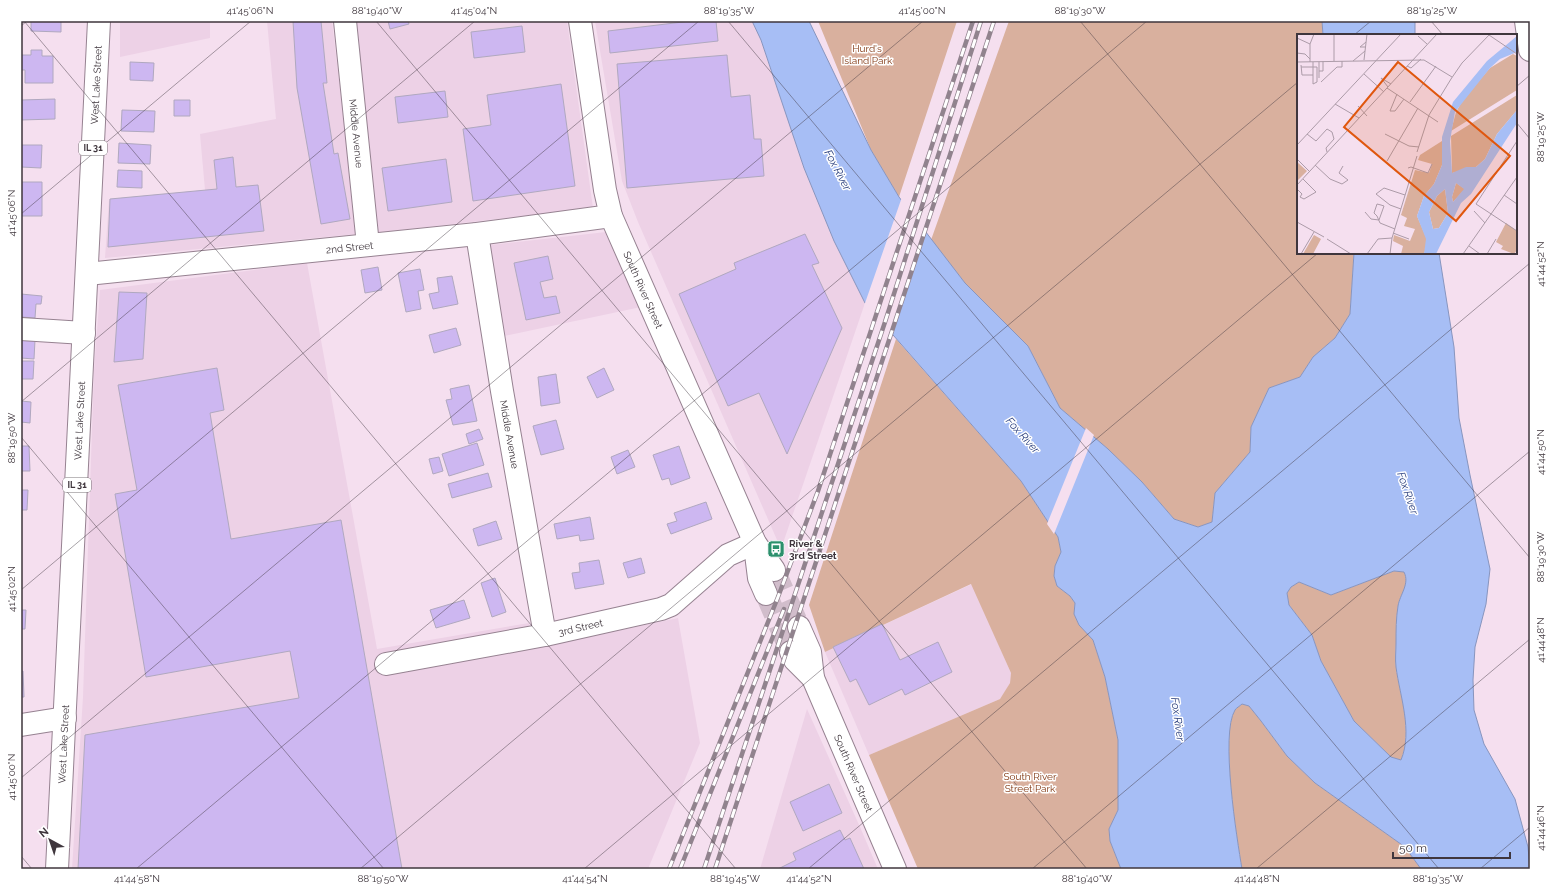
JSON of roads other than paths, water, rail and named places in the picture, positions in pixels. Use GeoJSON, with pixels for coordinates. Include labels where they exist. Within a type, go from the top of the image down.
{"type":"FeatureCollection","features":[{"type":"Feature","properties":{"kind":"street","name":"West Lake Street"},"geometry":{"type":"LineString","coordinates":[[57,869],[66,718],[99,21]]}},
{"type":"Feature","properties":{"kind":"street","name":"Middle Avenue"},"geometry":{"type":"LineString","coordinates":[[345,21],[368,245]]}},
{"type":"Feature","properties":{"kind":"street","name":"South River Street"},"geometry":{"type":"LineString","coordinates":[[580,21],[605,190],[611,216],[755,543],[774,570]]}},
{"type":"Feature","properties":{"kind":"street"},"geometry":{"type":"LineString","coordinates":[[1526,21],[1530,50]]}},
{"type":"Feature","properties":{"kind":"street","name":"2nd Street"},"geometry":{"type":"LineString","coordinates":[[87,274],[477,234],[611,216]]}},
{"type":"Feature","properties":{"kind":"street","name":"Middle Avenue"},"geometry":{"type":"LineString","coordinates":[[477,234],[502,391],[545,635]]}},
{"type":"Feature","properties":{"kind":"street"},"geometry":{"type":"LineString","coordinates":[[21,329],[84,333]]}},
{"type":"Feature","properties":{"kind":"street","name":"South River Street"},"geometry":{"type":"LineString","coordinates":[[755,543],[759,578],[766,594]]}},
{"type":"Feature","properties":{"kind":"street","name":"3rd Street"},"geometry":{"type":"LineString","coordinates":[[386,664],[545,635],[661,609],[671,605],[728,555],[755,543]]}},
{"type":"Feature","properties":{"kind":"street","name":"South River Street"},"geometry":{"type":"LineString","coordinates":[[799,627],[810,652],[813,678],[895,869]]}},
{"type":"Feature","properties":{"kind":"street","name":"South River Street"},"geometry":{"type":"LineString","coordinates":[[791,652],[795,660],[813,678]]}},
{"type":"Feature","properties":{"kind":"street"},"geometry":{"type":"LineString","coordinates":[[21,726],[66,718]]}},
{"type":"Feature","properties":{"kind":"water","name":"Fox River"},"geometry":{"type":"Polygon","coordinates":[[[752,21],[809,21],[871,150],[899,197],[965,283],[1028,346],[1060,408],[1108,449],[1142,482],[1174,519],[1198,527],[1212,522],[1215,493],[1250,452],[1251,427],[1269,388],[1300,377],[1313,357],[1335,338],[1350,314],[1354,254],[1439,254],[1454,347],[1459,418],[1490,569],[1486,604],[1475,647],[1473,680],[1474,710],[1484,744],[1515,799],[1528,847],[1530,869],[1421,869],[1405,847],[1315,783],[1287,756],[1249,706],[1242,704],[1236,708],[1231,722],[1229,763],[1242,869],[1121,869],[1110,841],[1109,829],[1118,810],[1118,740],[1105,677],[1093,640],[1079,625],[1074,614],[1075,603],[1070,596],[1057,586],[1054,576],[1055,566],[1061,552],[1058,537],[1021,481],[865,303],[834,241],[804,168],[761,40],[752,21]],[[1394,571],[1331,595],[1299,582],[1291,587],[1287,593],[1289,605],[1312,635],[1321,661],[1354,721],[1391,757],[1401,760],[1406,737],[1406,726],[1396,667],[1396,629],[1398,606],[1405,585],[1406,576],[1404,572],[1394,571]]]}},
{"type":"Feature","properties":{"kind":"water"},"geometry":{"type":"Polygon","coordinates":[[[1322,21],[1415,21],[1415,34],[1323,34],[1322,21]]]}},
{"type":"Feature","properties":{"kind":"tunnel"},"geometry":{"type":"LineString","coordinates":[[774,570],[799,627]]}},
{"type":"Feature","properties":{"kind":"tunnel"},"geometry":{"type":"LineString","coordinates":[[766,594],[791,652]]}},
{"type":"Feature","properties":{"kind":"railway"},"geometry":{"type":"LineString","coordinates":[[669,869],[778,597],[818,491],[973,21]]}},
{"type":"Feature","properties":{"kind":"railway"},"geometry":{"type":"LineString","coordinates":[[704,869],[885,322],[981,21]]}},
{"type":"Feature","properties":{"kind":"railway"},"geometry":{"type":"LineString","coordinates":[[715,869],[994,21]]}},
{"type":"Feature","properties":{"kind":"railway"},"geometry":{"type":"LineString","coordinates":[[680,869],[784,609]]}},
{"type":"Feature","properties":{"kind":"place","name":"River & 3rd Street"},"geometry":{"type":"Point","coordinates":[776,549]}},
{"type":"Feature","properties":{"kind":"park label","name":"Hurd's Island Park"},"geometry":{"type":"Point","coordinates":[867,54]}},
{"type":"Feature","properties":{"kind":"park label","name":"South River Street Park"},"geometry":{"type":"Point","coordinates":[1030,782]}}]}
